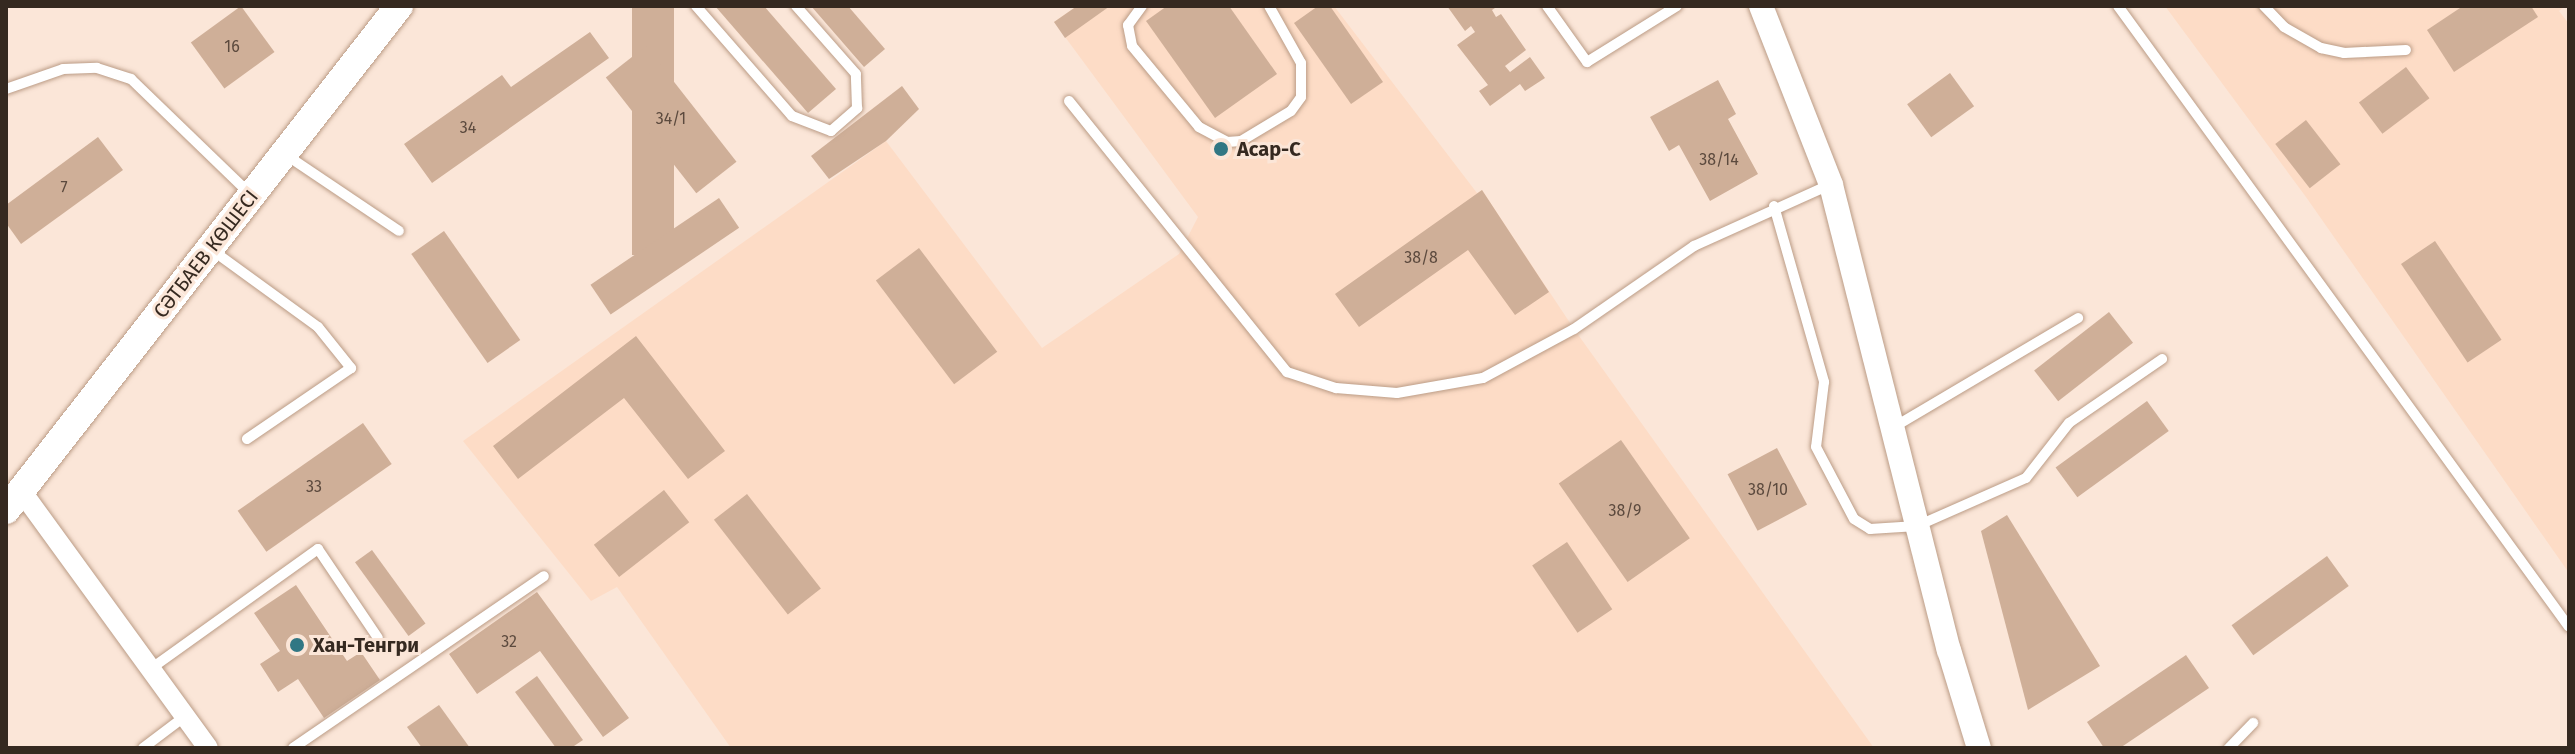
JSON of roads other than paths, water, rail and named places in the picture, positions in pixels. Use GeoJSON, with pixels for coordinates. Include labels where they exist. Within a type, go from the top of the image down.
{"type":"FeatureCollection","features":[{"type":"Feature","properties":{"kind":"main road","name":"СӘТБАЕВ КӨШЕСІ"},"geometry":{"type":"LineString","coordinates":[[12,499],[399,6]]}},
{"type":"Feature","properties":{"kind":"street"},"geometry":{"type":"LineString","coordinates":[[1761,6],[1831,185],[1917,526],[1979,748]]}},
{"type":"Feature","properties":{"kind":"street"},"geometry":{"type":"LineString","coordinates":[[12,499],[208,748]]}},
{"type":"Feature","properties":{"kind":"lane"},"geometry":{"type":"LineString","coordinates":[[696,6],[792,116],[831,131],[857,108],[856,74],[796,6]]}},
{"type":"Feature","properties":{"kind":"lane"},"geometry":{"type":"LineString","coordinates":[[1142,6],[1128,25],[1132,46],[1199,127],[1227,142],[1241,141],[1291,111],[1301,97],[1301,63],[1269,6]]}},
{"type":"Feature","properties":{"kind":"lane"},"geometry":{"type":"LineString","coordinates":[[1547,6],[1587,62],[1676,6]]}},
{"type":"Feature","properties":{"kind":"lane"},"geometry":{"type":"LineString","coordinates":[[2264,6],[2284,27],[2321,48],[2344,53],[2406,50]]}},
{"type":"Feature","properties":{"kind":"lane"},"geometry":{"type":"LineString","coordinates":[[2120,7],[2569,627]]}},
{"type":"Feature","properties":{"kind":"lane"},"geometry":{"type":"LineString","coordinates":[[6,89],[63,69],[97,68],[131,79],[252,195]]}},
{"type":"Feature","properties":{"kind":"lane"},"geometry":{"type":"LineString","coordinates":[[1069,101],[1287,372],[1336,388],[1397,393],[1483,378],[1574,329],[1694,246],[1774,206],[1831,185]]}},
{"type":"Feature","properties":{"kind":"lane"},"geometry":{"type":"LineString","coordinates":[[284,154],[399,231]]}},
{"type":"Feature","properties":{"kind":"lane"},"geometry":{"type":"LineString","coordinates":[[1774,206],[1824,382],[1816,447],[1854,519],[1870,529],[1917,526],[2026,478],[2069,423],[2162,359]]}},
{"type":"Feature","properties":{"kind":"lane"},"geometry":{"type":"LineString","coordinates":[[210,249],[318,327],[351,368],[247,439]]}},
{"type":"Feature","properties":{"kind":"lane"},"geometry":{"type":"LineString","coordinates":[[1893,428],[2078,318]]}},
{"type":"Feature","properties":{"kind":"lane"},"geometry":{"type":"LineString","coordinates":[[149,670],[318,549],[378,638]]}},
{"type":"Feature","properties":{"kind":"lane"},"geometry":{"type":"LineString","coordinates":[[293,748],[544,576]]}},
{"type":"Feature","properties":{"kind":"lane"},"geometry":{"type":"LineString","coordinates":[[143,748],[184,717]]}},
{"type":"Feature","properties":{"kind":"lane"},"geometry":{"type":"LineString","coordinates":[[2229,748],[2253,723]]}},
{"type":"Feature","properties":{"kind":"place","name":"Асар-С"},"geometry":{"type":"Point","coordinates":[1221,149]}},
{"type":"Feature","properties":{"kind":"place","name":"Хан-Тенгри"},"geometry":{"type":"Point","coordinates":[297,645]}}]}
